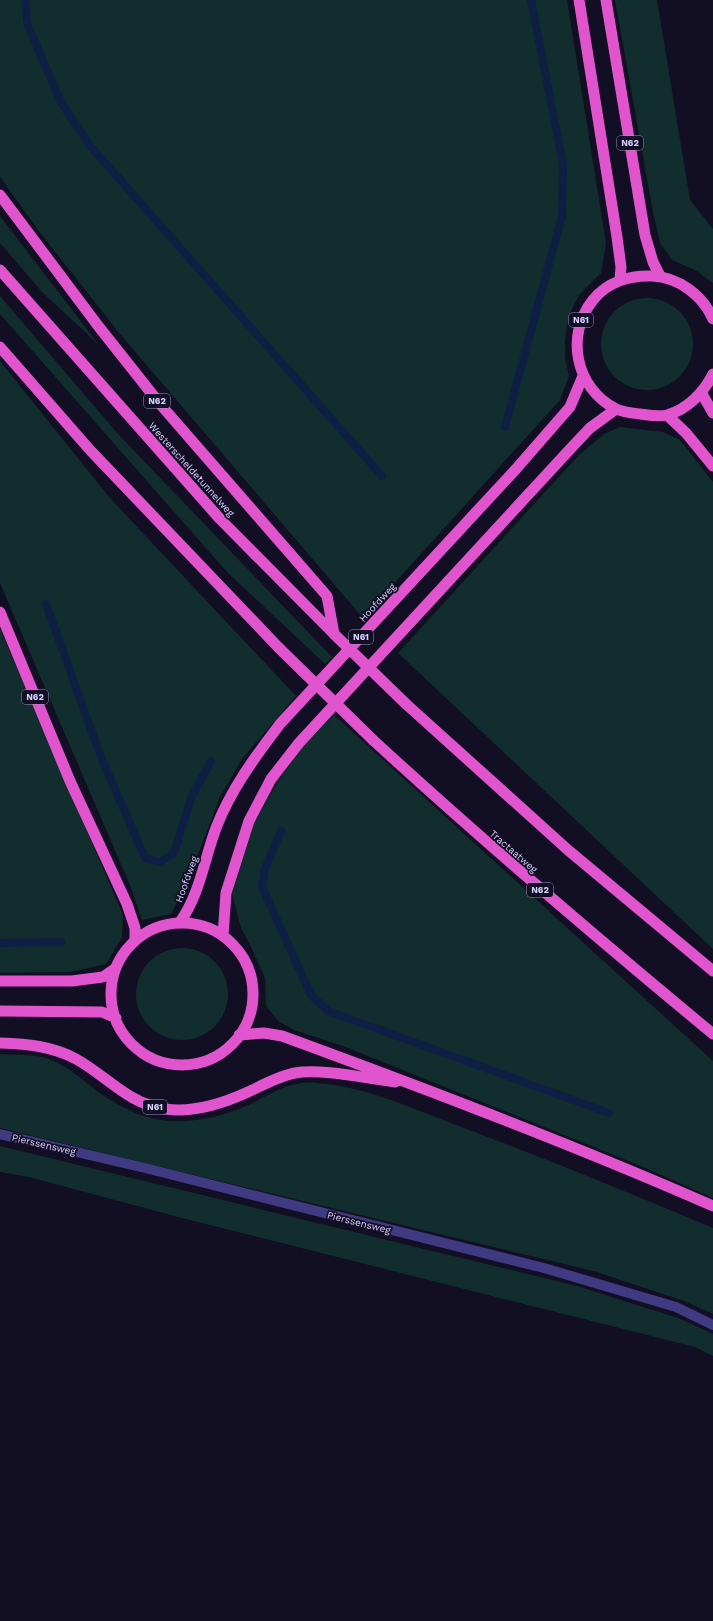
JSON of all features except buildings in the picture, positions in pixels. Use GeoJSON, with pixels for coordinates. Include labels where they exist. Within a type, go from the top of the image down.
{"type":"FeatureCollection","features":[{"type":"Feature","properties":{"kind":"highway","name":"N62"},"geometry":{"type":"LineString","coordinates":[[579,0],[617,237],[620,280]]}},
{"type":"Feature","properties":{"kind":"highway","name":"N62"},"geometry":{"type":"LineString","coordinates":[[606,0],[645,235],[652,262],[660,276]]}},
{"type":"Feature","properties":{"kind":"highway","name":"N62"},"geometry":{"type":"LineString","coordinates":[[0,195],[160,404],[327,596],[334,634]]}},
{"type":"Feature","properties":{"kind":"highway","name":"Westerscheldetunnelweg"},"geometry":{"type":"LineString","coordinates":[[0,270],[220,519],[334,634],[406,704],[568,850],[713,970]]}},
{"type":"Feature","properties":{"kind":"highway","name":"N61"},"geometry":{"type":"LineString","coordinates":[[713,319],[702,301],[683,285],[660,276],[640,275],[620,280],[607,287],[596,297],[587,308],[580,321],[577,349],[583,376],[597,395],[616,409],[650,415],[667,415],[686,406],[701,392],[713,374]]}},
{"type":"Feature","properties":{"kind":"highway","name":"Tractaatweg"},"geometry":{"type":"LineString","coordinates":[[0,347],[90,450],[279,648],[325,694],[470,829],[713,1034]]}},
{"type":"Feature","properties":{"kind":"highway","name":"Hoofdweg"},"geometry":{"type":"LineString","coordinates":[[180,922],[195,896],[216,829],[231,793],[263,747],[280,724],[516,469],[570,406],[583,376]]}},
{"type":"Feature","properties":{"kind":"highway"},"geometry":{"type":"LineString","coordinates":[[701,392],[713,413]]}},
{"type":"Feature","properties":{"kind":"highway","name":"N61"},"geometry":{"type":"LineString","coordinates":[[223,936],[226,893],[249,821],[272,779],[299,743],[363,676],[573,446],[590,428],[616,409]]}},
{"type":"Feature","properties":{"kind":"highway"},"geometry":{"type":"LineString","coordinates":[[667,415],[686,433],[713,466]]}},
{"type":"Feature","properties":{"kind":"highway","name":"N62"},"geometry":{"type":"LineString","coordinates":[[0,612],[70,781],[127,904],[135,928],[135,940]]}},
{"type":"Feature","properties":{"kind":"highway"},"geometry":{"type":"LineString","coordinates":[[0,981],[72,981],[103,977],[116,968],[135,940],[156,927],[180,922],[203,926],[223,936],[242,956],[252,982],[253,996],[251,1010],[240,1035],[231,1045],[209,1060],[196,1064],[170,1064],[158,1061],[141,1051],[123,1032],[116,1018],[112,987],[116,968]]}},
{"type":"Feature","properties":{"kind":"highway"},"geometry":{"type":"LineString","coordinates":[[0,1011],[102,1012],[116,1018]]}},
{"type":"Feature","properties":{"kind":"highway"},"geometry":{"type":"LineString","coordinates":[[240,1035],[264,1033],[282,1036],[412,1084],[566,1144],[713,1206]]}},
{"type":"Feature","properties":{"kind":"highway","name":"N61"},"geometry":{"type":"LineString","coordinates":[[0,1043],[40,1046],[61,1052],[89,1067],[126,1095],[144,1104],[166,1110],[196,1108],[215,1104],[296,1073],[321,1073],[412,1084]]}},
{"type":"Feature","properties":{"kind":"street","name":"Pierssensweg"},"geometry":{"type":"LineString","coordinates":[[0,1134],[153,1170],[544,1268],[676,1307],[713,1324]]}},
{"type":"Feature","properties":{"kind":"green space"},"geometry":{"type":"Polygon","coordinates":[[[0,0],[567,0],[606,243],[601,273],[579,295],[568,318],[565,341],[565,358],[569,376],[560,400],[363,618],[120,334],[38,230],[0,177],[0,0]]]}},
{"type":"Feature","properties":{"kind":"green space"},"geometry":{"type":"Polygon","coordinates":[[[615,0],[657,0],[690,200],[713,229],[713,283],[697,271],[672,260],[660,243],[653,212],[615,0]]]}},
{"type":"Feature","properties":{"kind":"green space"},"geometry":{"type":"Polygon","coordinates":[[[0,216],[99,345],[42,292],[0,243],[0,216]]]}},
{"type":"Feature","properties":{"kind":"green space"},"geometry":{"type":"Polygon","coordinates":[[[0,296],[118,434],[332,657],[325,664],[227,572],[0,314],[0,296]]]}},
{"type":"Feature","properties":{"kind":"green space"},"geometry":{"type":"Polygon","coordinates":[[[647,298],[656,299],[673,306],[685,318],[692,335],[692,353],[685,370],[673,382],[656,389],[647,390],[638,389],[621,382],[609,370],[602,353],[601,344],[602,335],[609,318],[621,306],[638,299],[647,298]]]}},
{"type":"Feature","properties":{"kind":"green space"},"geometry":{"type":"Polygon","coordinates":[[[0,361],[110,498],[296,696],[242,759],[220,797],[187,883],[171,914],[142,920],[129,883],[0,583],[0,361]]]}},
{"type":"Feature","properties":{"kind":"green space"},"geometry":{"type":"Polygon","coordinates":[[[620,427],[663,432],[680,440],[713,482],[713,949],[398,653],[578,456],[604,434],[620,427]]]}},
{"type":"Feature","properties":{"kind":"green space"},"geometry":{"type":"Polygon","coordinates":[[[0,629],[123,915],[122,938],[106,964],[70,972],[0,973],[0,629]]]}},
{"type":"Feature","properties":{"kind":"green space"},"geometry":{"type":"Polygon","coordinates":[[[334,715],[713,1061],[713,1198],[641,1166],[343,1046],[294,1030],[278,1021],[266,1006],[265,978],[241,928],[232,894],[254,824],[278,782],[303,746],[334,715]]]}},
{"type":"Feature","properties":{"kind":"green space"},"geometry":{"type":"Polygon","coordinates":[[[182,948],[200,951],[215,961],[225,976],[228,994],[225,1012],[215,1027],[200,1037],[182,1040],[164,1037],[149,1027],[139,1012],[136,994],[139,976],[149,961],[164,951],[182,948]]]}},
{"type":"Feature","properties":{"kind":"green space"},"geometry":{"type":"Polygon","coordinates":[[[0,1054],[35,1056],[54,1061],[70,1070],[107,1098],[124,1108],[143,1116],[167,1121],[190,1121],[213,1117],[246,1106],[288,1086],[307,1083],[336,1085],[392,1100],[620,1189],[713,1228],[713,1314],[684,1301],[597,1272],[0,1128],[0,1054]]]}},
{"type":"Feature","properties":{"kind":"green space"},"geometry":{"type":"Polygon","coordinates":[[[0,1146],[577,1286],[678,1318],[713,1334],[713,1356],[695,1347],[182,1218],[29,1177],[0,1172],[0,1146]]]}},
{"type":"Feature","properties":{"kind":"waterway"},"geometry":{"type":"LineString","coordinates":[[25,0],[28,26],[62,104],[91,147],[382,476]]}},
{"type":"Feature","properties":{"kind":"waterway"},"geometry":{"type":"LineString","coordinates":[[505,427],[562,216],[563,164],[531,0]]}},
{"type":"Feature","properties":{"kind":"waterway"},"geometry":{"type":"LineString","coordinates":[[46,604],[101,757],[145,858],[160,862],[174,853],[192,796],[211,761]]}},
{"type":"Feature","properties":{"kind":"waterway"},"geometry":{"type":"LineString","coordinates":[[281,831],[264,871],[262,887],[311,995],[328,1011],[609,1113]]}},
{"type":"Feature","properties":{"kind":"waterway"},"geometry":{"type":"LineString","coordinates":[[0,943],[61,942]]}}]}
